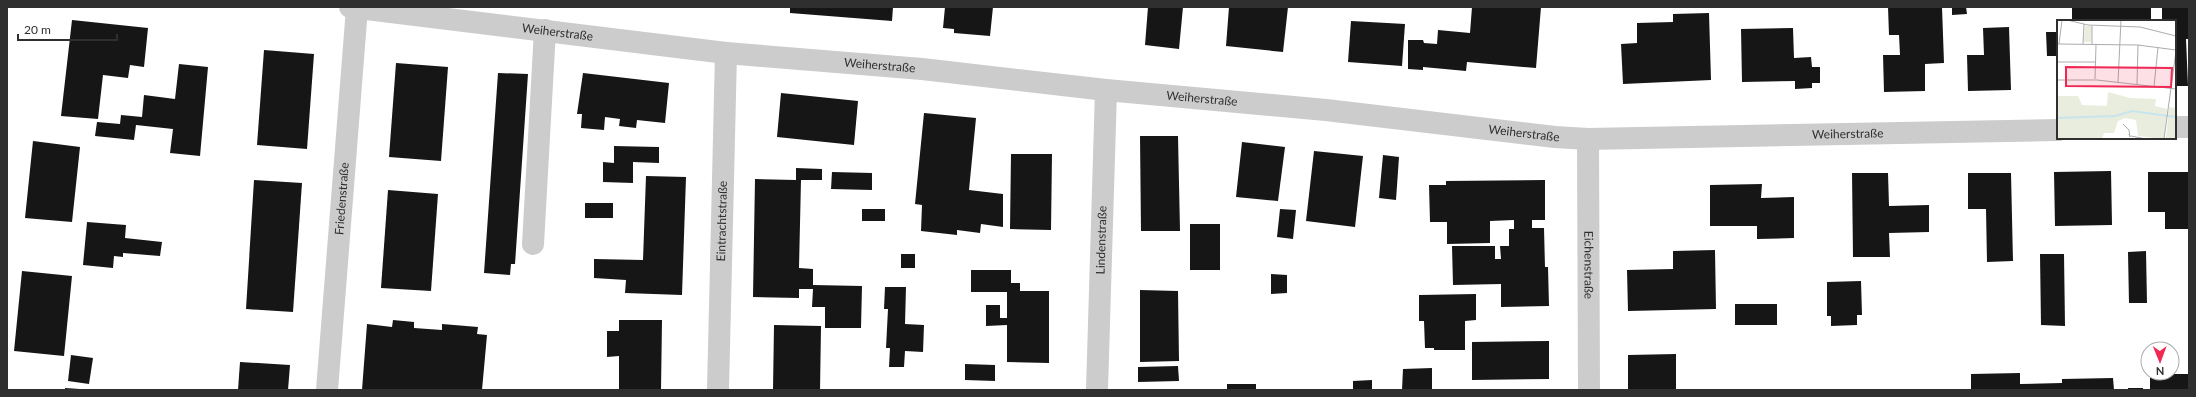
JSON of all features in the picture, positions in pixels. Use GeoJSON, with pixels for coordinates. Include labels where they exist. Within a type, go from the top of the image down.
{"type":"FeatureCollection","features":[{"type":"Feature","properties":{"kind":"street","name":"Weiherstraße"},"geometry":{"type":"LineString","coordinates":[[353,7],[726,53],[922,69],[1106,90],[1326,110],[1555,138],[1588,139],[2057,130]]}},
{"type":"Feature","properties":{"kind":"street","name":"Friedenstraße"},"geometry":{"type":"LineString","coordinates":[[327,390],[353,7]]}},
{"type":"Feature","properties":{"kind":"street"},"geometry":{"type":"LineString","coordinates":[[533,244],[545,30]]}},
{"type":"Feature","properties":{"kind":"street","name":"Eintrachtstraße"},"geometry":{"type":"LineString","coordinates":[[718,390],[726,53]]}},
{"type":"Feature","properties":{"kind":"street","name":"Lindenstraße"},"geometry":{"type":"LineString","coordinates":[[1097,390],[1106,90]]}},
{"type":"Feature","properties":{"kind":"street"},"geometry":{"type":"LineString","coordinates":[[2176,127],[2189,127]]}},
{"type":"Feature","properties":{"kind":"street","name":"Eichenstraße"},"geometry":{"type":"LineString","coordinates":[[1588,139],[1589,390]]}},
{"type":"Feature","properties":{"kind":"building"},"geometry":{"type":"Polygon","coordinates":[[[790,7],[893,7],[892,21],[790,13],[790,7]]]}},
{"type":"Feature","properties":{"kind":"building"},"geometry":{"type":"Polygon","coordinates":[[[945,7],[993,7],[990,36],[954,33],[954,29],[943,28],[945,7]]]}},
{"type":"Feature","properties":{"kind":"building"},"geometry":{"type":"Polygon","coordinates":[[[1148,7],[1183,7],[1179,49],[1145,45],[1148,7]]]}},
{"type":"Feature","properties":{"kind":"building"},"geometry":{"type":"Polygon","coordinates":[[[1229,7],[1288,7],[1283,52],[1226,46],[1229,7]]]}},
{"type":"Feature","properties":{"kind":"building"},"geometry":{"type":"Polygon","coordinates":[[[1472,7],[1541,7],[1536,68],[1467,62],[1466,71],[1423,67],[1423,70],[1408,69],[1408,40],[1423,40],[1424,43],[1437,44],[1438,30],[1470,33],[1472,7]]]}},
{"type":"Feature","properties":{"kind":"building"},"geometry":{"type":"Polygon","coordinates":[[[1888,7],[1942,7],[1944,63],[1925,64],[1925,91],[1884,92],[1883,55],[1900,55],[1899,35],[1889,35],[1888,7]]]}},
{"type":"Feature","properties":{"kind":"building"},"geometry":{"type":"Polygon","coordinates":[[[1952,7],[1966,7],[1967,14],[1952,15],[1952,7]]]}},
{"type":"Feature","properties":{"kind":"building"},"geometry":{"type":"Polygon","coordinates":[[[2072,7],[2151,7],[2151,20],[2072,20],[2072,7]]]}},
{"type":"Feature","properties":{"kind":"building"},"geometry":{"type":"Polygon","coordinates":[[[2162,7],[2189,7],[2189,39],[2186,39],[2188,86],[2176,86],[2176,20],[2162,20],[2162,7]]]}},
{"type":"Feature","properties":{"kind":"building"},"geometry":{"type":"Polygon","coordinates":[[[1709,13],[1711,80],[1623,84],[1621,44],[1637,43],[1637,23],[1673,22],[1673,14],[1709,13]]]}},
{"type":"Feature","properties":{"kind":"building"},"geometry":{"type":"Polygon","coordinates":[[[72,20],[148,28],[144,67],[130,65],[128,78],[103,75],[98,119],[61,116],[72,20]]]}},
{"type":"Feature","properties":{"kind":"building"},"geometry":{"type":"Polygon","coordinates":[[[1351,21],[1405,24],[1402,66],[1348,62],[1351,21]]]}},
{"type":"Feature","properties":{"kind":"building"},"geometry":{"type":"Polygon","coordinates":[[[2009,27],[2011,90],[1968,91],[1967,55],[1984,55],[1983,28],[2009,27]]]}},
{"type":"Feature","properties":{"kind":"building"},"geometry":{"type":"Polygon","coordinates":[[[1793,28],[1794,58],[1811,57],[1812,67],[1820,67],[1820,83],[1812,83],[1812,88],[1795,89],[1795,81],[1742,82],[1741,29],[1793,28]]]}},
{"type":"Feature","properties":{"kind":"building"},"geometry":{"type":"Polygon","coordinates":[[[2046,32],[2057,32],[2057,56],[2047,56],[2046,32]]]}},
{"type":"Feature","properties":{"kind":"building"},"geometry":{"type":"Polygon","coordinates":[[[264,50],[314,54],[307,149],[257,145],[264,50]]]}},
{"type":"Feature","properties":{"kind":"building"},"geometry":{"type":"Polygon","coordinates":[[[396,63],[448,67],[441,161],[389,157],[396,63]]]}},
{"type":"Feature","properties":{"kind":"building"},"geometry":{"type":"Polygon","coordinates":[[[179,64],[208,67],[200,156],[170,153],[173,129],[136,125],[134,140],[95,136],[97,122],[120,124],[121,115],[142,117],[144,95],[175,99],[179,64]]]}},
{"type":"Feature","properties":{"kind":"building"},"geometry":{"type":"Polygon","coordinates":[[[498,73],[528,74],[515,264],[511,264],[510,275],[484,273],[498,73]]]}},
{"type":"Feature","properties":{"kind":"building"},"geometry":{"type":"Polygon","coordinates":[[[583,73],[669,83],[665,123],[637,120],[636,128],[619,126],[620,119],[605,117],[604,130],[581,128],[582,114],[577,114],[583,73]]]}},
{"type":"Feature","properties":{"kind":"building"},"geometry":{"type":"Polygon","coordinates":[[[781,93],[858,101],[854,145],[777,137],[781,93]]]}},
{"type":"Feature","properties":{"kind":"building"},"geometry":{"type":"Polygon","coordinates":[[[924,113],[976,118],[969,190],[1003,194],[1003,227],[981,224],[980,233],[957,230],[957,235],[921,231],[922,205],[915,204],[924,113]]]}},
{"type":"Feature","properties":{"kind":"building"},"geometry":{"type":"Polygon","coordinates":[[[1140,136],[1178,136],[1180,231],[1141,231],[1140,136]]]}},
{"type":"Feature","properties":{"kind":"building"},"geometry":{"type":"Polygon","coordinates":[[[33,141],[80,147],[72,222],[25,218],[33,141]]]}},
{"type":"Feature","properties":{"kind":"building"},"geometry":{"type":"Polygon","coordinates":[[[1242,142],[1285,147],[1278,201],[1236,197],[1242,142]]]}},
{"type":"Feature","properties":{"kind":"building"},"geometry":{"type":"Polygon","coordinates":[[[614,146],[659,147],[659,163],[633,162],[633,183],[603,182],[603,162],[614,163],[614,146]]]}},
{"type":"Feature","properties":{"kind":"building"},"geometry":{"type":"Polygon","coordinates":[[[1314,151],[1363,156],[1355,227],[1306,221],[1314,151]]]}},
{"type":"Feature","properties":{"kind":"building"},"geometry":{"type":"Polygon","coordinates":[[[1011,154],[1052,154],[1051,230],[1010,229],[1011,154]]]}},
{"type":"Feature","properties":{"kind":"building"},"geometry":{"type":"Polygon","coordinates":[[[1383,155],[1399,157],[1396,200],[1379,198],[1383,155]]]}},
{"type":"Feature","properties":{"kind":"building"},"geometry":{"type":"Polygon","coordinates":[[[796,168],[822,169],[822,180],[801,180],[799,268],[813,269],[813,285],[862,286],[861,328],[825,328],[825,307],[812,307],[813,289],[799,289],[799,298],[753,297],[755,179],[796,180],[796,168]]]}},
{"type":"Feature","properties":{"kind":"building"},"geometry":{"type":"Polygon","coordinates":[[[2111,171],[2112,225],[2055,226],[2054,172],[2111,171]]]}},
{"type":"Feature","properties":{"kind":"building"},"geometry":{"type":"Polygon","coordinates":[[[832,172],[872,173],[872,190],[831,189],[832,172]]]}},
{"type":"Feature","properties":{"kind":"building"},"geometry":{"type":"Polygon","coordinates":[[[2148,172],[2189,172],[2189,229],[2165,229],[2165,212],[2148,212],[2148,172]]]}},
{"type":"Feature","properties":{"kind":"building"},"geometry":{"type":"Polygon","coordinates":[[[1852,173],[1888,173],[1889,206],[1929,205],[1929,232],[1889,233],[1890,257],[1853,257],[1852,173]]]}},
{"type":"Feature","properties":{"kind":"building"},"geometry":{"type":"Polygon","coordinates":[[[1968,173],[2011,173],[2013,261],[1987,262],[1986,209],[1968,209],[1968,173]]]}},
{"type":"Feature","properties":{"kind":"building"},"geometry":{"type":"Polygon","coordinates":[[[646,176],[686,177],[682,295],[625,293],[626,280],[594,278],[594,259],[643,260],[646,176]]]}},
{"type":"Feature","properties":{"kind":"building"},"geometry":{"type":"Polygon","coordinates":[[[254,180],[302,183],[293,312],[246,309],[254,180]]]}},
{"type":"Feature","properties":{"kind":"building"},"geometry":{"type":"Polygon","coordinates":[[[1545,180],[1545,220],[1532,220],[1532,228],[1544,228],[1545,267],[1548,267],[1549,306],[1501,307],[1501,284],[1453,285],[1452,246],[1495,246],[1495,259],[1501,259],[1500,246],[1509,246],[1509,229],[1514,229],[1514,220],[1490,221],[1490,243],[1447,244],[1447,222],[1430,222],[1429,185],[1446,185],[1446,181],[1545,180]]]}},
{"type":"Feature","properties":{"kind":"building"},"geometry":{"type":"Polygon","coordinates":[[[1762,184],[1761,198],[1794,197],[1794,238],[1757,239],[1757,226],[1710,226],[1710,185],[1762,184]]]}},
{"type":"Feature","properties":{"kind":"building"},"geometry":{"type":"Polygon","coordinates":[[[388,190],[438,194],[431,291],[381,288],[388,190]]]}},
{"type":"Feature","properties":{"kind":"building"},"geometry":{"type":"Polygon","coordinates":[[[585,203],[613,203],[613,218],[585,218],[585,203]]]}},
{"type":"Feature","properties":{"kind":"building"},"geometry":{"type":"Polygon","coordinates":[[[862,209],[885,209],[885,221],[862,221],[862,209]]]}},
{"type":"Feature","properties":{"kind":"building"},"geometry":{"type":"Polygon","coordinates":[[[1280,209],[1296,210],[1293,239],[1277,237],[1280,209]]]}},
{"type":"Feature","properties":{"kind":"building"},"geometry":{"type":"Polygon","coordinates":[[[87,222],[126,225],[125,238],[162,242],[160,256],[123,253],[123,257],[114,256],[113,268],[83,265],[87,222]]]}},
{"type":"Feature","properties":{"kind":"building"},"geometry":{"type":"Polygon","coordinates":[[[1190,224],[1220,224],[1220,270],[1190,270],[1190,224]]]}},
{"type":"Feature","properties":{"kind":"building"},"geometry":{"type":"Polygon","coordinates":[[[1715,250],[1716,309],[1628,311],[1627,270],[1673,269],[1673,251],[1715,250]]]}},
{"type":"Feature","properties":{"kind":"building"},"geometry":{"type":"Polygon","coordinates":[[[2146,251],[2147,303],[2129,303],[2128,252],[2146,251]]]}},
{"type":"Feature","properties":{"kind":"building"},"geometry":{"type":"Polygon","coordinates":[[[901,254],[915,254],[915,268],[901,268],[901,254]]]}},
{"type":"Feature","properties":{"kind":"building"},"geometry":{"type":"Polygon","coordinates":[[[2040,254],[2064,254],[2065,326],[2041,325],[2040,254]]]}},
{"type":"Feature","properties":{"kind":"building"},"geometry":{"type":"Polygon","coordinates":[[[971,270],[1011,270],[1011,283],[1020,283],[1020,291],[1049,291],[1049,363],[1007,362],[1007,325],[986,326],[986,305],[1000,305],[1000,318],[1007,318],[1007,292],[971,292],[971,270]]]}},
{"type":"Feature","properties":{"kind":"building"},"geometry":{"type":"Polygon","coordinates":[[[22,271],[72,276],[64,356],[14,351],[22,271]]]}},
{"type":"Feature","properties":{"kind":"building"},"geometry":{"type":"Polygon","coordinates":[[[1271,274],[1287,275],[1287,293],[1271,294],[1271,274]]]}},
{"type":"Feature","properties":{"kind":"building"},"geometry":{"type":"Polygon","coordinates":[[[1861,281],[1862,315],[1857,315],[1857,325],[1831,326],[1831,316],[1827,316],[1827,282],[1861,281]]]}},
{"type":"Feature","properties":{"kind":"building"},"geometry":{"type":"Polygon","coordinates":[[[885,287],[906,287],[905,324],[924,325],[923,352],[905,351],[904,367],[889,367],[890,348],[886,348],[888,309],[884,309],[885,287]]]}},
{"type":"Feature","properties":{"kind":"building"},"geometry":{"type":"Polygon","coordinates":[[[1140,290],[1178,291],[1179,361],[1140,362],[1140,290]]]}},
{"type":"Feature","properties":{"kind":"building"},"geometry":{"type":"Polygon","coordinates":[[[1476,294],[1476,320],[1465,321],[1465,350],[1434,350],[1434,348],[1425,348],[1424,321],[1419,321],[1419,295],[1476,294]]]}},
{"type":"Feature","properties":{"kind":"building"},"geometry":{"type":"Polygon","coordinates":[[[1735,304],[1777,304],[1777,325],[1735,325],[1735,304]]]}},
{"type":"Feature","properties":{"kind":"building"},"geometry":{"type":"Polygon","coordinates":[[[393,320],[414,322],[414,328],[442,330],[442,324],[478,327],[477,334],[487,335],[482,390],[362,390],[367,324],[392,327],[393,320]]]}},
{"type":"Feature","properties":{"kind":"building"},"geometry":{"type":"Polygon","coordinates":[[[619,320],[662,320],[661,390],[619,390],[619,356],[607,357],[607,331],[619,331],[619,320]]]}},
{"type":"Feature","properties":{"kind":"building"},"geometry":{"type":"Polygon","coordinates":[[[774,325],[821,326],[820,390],[773,390],[774,325]]]}},
{"type":"Feature","properties":{"kind":"building"},"geometry":{"type":"Polygon","coordinates":[[[1549,341],[1549,379],[1472,380],[1472,342],[1549,341]]]}},
{"type":"Feature","properties":{"kind":"building"},"geometry":{"type":"Polygon","coordinates":[[[1676,354],[1676,390],[1628,390],[1628,355],[1676,354]]]}},
{"type":"Feature","properties":{"kind":"building"},"geometry":{"type":"Polygon","coordinates":[[[71,355],[93,358],[89,384],[68,381],[71,355]]]}},
{"type":"Feature","properties":{"kind":"building"},"geometry":{"type":"Polygon","coordinates":[[[240,362],[290,365],[288,390],[238,390],[240,362]]]}},
{"type":"Feature","properties":{"kind":"building"},"geometry":{"type":"Polygon","coordinates":[[[965,364],[995,365],[995,381],[965,380],[965,364]]]}},
{"type":"Feature","properties":{"kind":"building"},"geometry":{"type":"Polygon","coordinates":[[[1178,366],[1179,381],[1138,382],[1138,367],[1178,366]]]}},
{"type":"Feature","properties":{"kind":"building"},"geometry":{"type":"Polygon","coordinates":[[[1432,368],[1432,390],[1402,390],[1403,369],[1432,368]]]}},
{"type":"Feature","properties":{"kind":"building"},"geometry":{"type":"Polygon","coordinates":[[[2020,373],[2020,384],[2062,383],[2062,379],[2113,378],[2114,390],[1971,390],[1971,374],[2020,373]]]}},
{"type":"Feature","properties":{"kind":"building"},"geometry":{"type":"Polygon","coordinates":[[[2180,374],[2189,374],[2189,390],[2150,390],[2150,381],[2180,381],[2180,374]]]}},
{"type":"Feature","properties":{"kind":"building"},"geometry":{"type":"Polygon","coordinates":[[[1372,380],[1372,390],[1353,390],[1353,381],[1372,380]]]}},
{"type":"Feature","properties":{"kind":"building"},"geometry":{"type":"Polygon","coordinates":[[[1227,384],[1256,384],[1256,390],[1227,390],[1227,384]]]}},
{"type":"Feature","properties":{"kind":"building"},"geometry":{"type":"Polygon","coordinates":[[[65,388],[80,389],[80,390],[65,390],[65,388]]]}},
{"type":"Feature","properties":{"kind":"building"},"geometry":{"type":"Polygon","coordinates":[[[2128,388],[2143,388],[2143,390],[2128,390],[2128,388]]]}}]}
